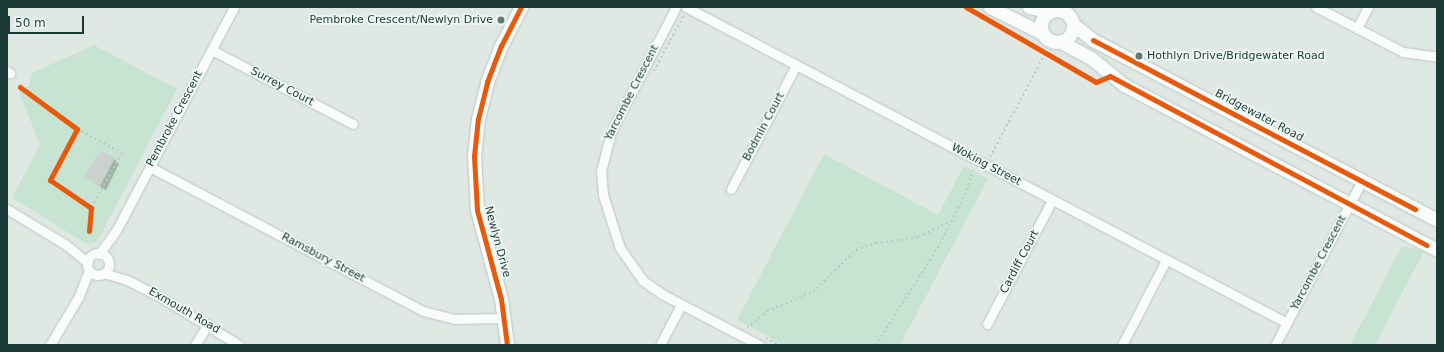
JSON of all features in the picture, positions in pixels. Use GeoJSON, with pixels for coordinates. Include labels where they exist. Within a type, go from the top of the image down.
{"type":"FeatureCollection","features":[{"type":"Feature","properties":{"kind":"street","name":"Pembroke Crescent"},"geometry":{"type":"LineString","coordinates":[[95,265],[116,232],[234,7]]}},
{"type":"Feature","properties":{"kind":"street","name":"Newlyn Drive"},"geometry":{"type":"LineString","coordinates":[[507,345],[504,318],[477,210],[474,156],[478,120],[487,82],[501,46],[521,7]]}},
{"type":"Feature","properties":{"kind":"street","name":"Yarcombe Crescent"},"geometry":{"type":"LineString","coordinates":[[676,7],[611,132],[601,171],[604,195],[618,242],[626,260],[652,288],[681,305],[759,345]]}},
{"type":"Feature","properties":{"kind":"street"},"geometry":{"type":"LineString","coordinates":[[990,7],[1042,32],[1050,41],[1061,42],[1091,58],[1124,85],[1437,250]]}},
{"type":"Feature","properties":{"kind":"street"},"geometry":{"type":"LineString","coordinates":[[1029,7],[1056,10],[1066,13],[1072,22]]}},
{"type":"Feature","properties":{"kind":"street"},"geometry":{"type":"LineString","coordinates":[[1061,42],[1072,33],[1072,22],[1076,7]]}},
{"type":"Feature","properties":{"kind":"street"},"geometry":{"type":"LineString","coordinates":[[1316,7],[1403,52],[1437,57]]}},
{"type":"Feature","properties":{"kind":"street"},"geometry":{"type":"LineString","coordinates":[[1357,28],[1368,7]]}},
{"type":"Feature","properties":{"kind":"street","name":"Woking Street"},"geometry":{"type":"LineString","coordinates":[[687,8],[1287,323]]}},
{"type":"Feature","properties":{"kind":"street"},"geometry":{"type":"LineString","coordinates":[[1042,32],[1042,23],[1056,10]]}},
{"type":"Feature","properties":{"kind":"street","name":"Bridgewater Road"},"geometry":{"type":"LineString","coordinates":[[1072,22],[1093,40],[1437,220]]}},
{"type":"Feature","properties":{"kind":"street","name":"Surrey Court"},"geometry":{"type":"LineString","coordinates":[[212,50],[353,124]]}},
{"type":"Feature","properties":{"kind":"street","name":"Bodmin Court"},"geometry":{"type":"LineString","coordinates":[[731,189],[796,65]]}},
{"type":"Feature","properties":{"kind":"street","name":"Ramsbury Street"},"geometry":{"type":"LineString","coordinates":[[150,167],[423,310],[454,319],[504,318]]}},
{"type":"Feature","properties":{"kind":"street","name":"Yarcombe Crescent"},"geometry":{"type":"LineString","coordinates":[[1276,345],[1362,181]]}},
{"type":"Feature","properties":{"kind":"street","name":"Cardiff Court"},"geometry":{"type":"LineString","coordinates":[[987,324],[1052,200]]}},
{"type":"Feature","properties":{"kind":"street","name":"Exmouth Road"},"geometry":{"type":"LineString","coordinates":[[7,209],[66,245],[95,265],[127,280],[208,324],[239,345]]}},
{"type":"Feature","properties":{"kind":"street","name":"Pembroke Crescent"},"geometry":{"type":"LineString","coordinates":[[95,265],[108,262],[116,232]]}},
{"type":"Feature","properties":{"kind":"street"},"geometry":{"type":"LineString","coordinates":[[1122,345],[1166,260]]}},
{"type":"Feature","properties":{"kind":"street","name":"Exmouth Road"},"geometry":{"type":"LineString","coordinates":[[95,265],[108,262],[127,280]]}},
{"type":"Feature","properties":{"kind":"street"},"geometry":{"type":"LineString","coordinates":[[50,345],[79,296],[95,265]]}},
{"type":"Feature","properties":{"kind":"street"},"geometry":{"type":"LineString","coordinates":[[660,345],[681,305]]}},
{"type":"Feature","properties":{"kind":"street"},"geometry":{"type":"LineString","coordinates":[[194,345],[208,324]]}},
{"type":"Feature","properties":{"kind":"path"},"geometry":{"type":"LineString","coordinates":[[653,73],[687,8]]}},
{"type":"Feature","properties":{"kind":"path"},"geometry":{"type":"LineString","coordinates":[[1039,48],[1051,56]]}},
{"type":"Feature","properties":{"kind":"path"},"geometry":{"type":"LineString","coordinates":[[988,160],[1046,52]]}},
{"type":"Feature","properties":{"kind":"path"},"geometry":{"type":"LineString","coordinates":[[72,125],[122,153],[90,211],[86,205]]}},
{"type":"Feature","properties":{"kind":"path"},"geometry":{"type":"LineString","coordinates":[[73,135],[77,128]]}},
{"type":"Feature","properties":{"kind":"path"},"geometry":{"type":"LineString","coordinates":[[876,345],[902,301],[933,256],[967,190],[973,170]]}},
{"type":"Feature","properties":{"kind":"path"},"geometry":{"type":"LineString","coordinates":[[747,328],[766,311],[813,292],[856,250],[876,243],[919,237],[950,221]]}},
{"type":"Feature","properties":{"kind":"path"},"geometry":{"type":"LineString","coordinates":[[740,324],[753,331]]}},
{"type":"Feature","properties":{"kind":"path"},"geometry":{"type":"LineString","coordinates":[[760,335],[780,345]]}},
{"type":"Feature","properties":{"kind":"green space"},"geometry":{"type":"Polygon","coordinates":[[[94,45],[177,89],[97,242],[87,244],[12,198],[40,144],[19,92],[29,85],[32,73],[94,45]]]}},
{"type":"Feature","properties":{"kind":"green space"},"geometry":{"type":"Polygon","coordinates":[[[824,154],[938,215],[964,166],[988,179],[900,345],[784,345],[737,320],[824,154]]]}},
{"type":"Feature","properties":{"kind":"green space"},"geometry":{"type":"Polygon","coordinates":[[[1402,246],[1424,251],[1375,345],[1350,345],[1402,246]]]}},
{"type":"Feature","properties":{"kind":"building"},"geometry":{"type":"Polygon","coordinates":[[[102,151],[115,158],[100,186],[85,177],[97,155],[99,156],[102,151]]]}},
{"type":"Feature","properties":{"kind":"cycle path"},"geometry":{"type":"LineString","coordinates":[[507,345],[501,299],[477,210],[474,156],[478,119],[487,82],[501,46],[521,7]]}},
{"type":"Feature","properties":{"kind":"cycle path"},"geometry":{"type":"LineString","coordinates":[[966,7],[1096,82],[1110,76],[1427,245]]}},
{"type":"Feature","properties":{"kind":"cycle path"},"geometry":{"type":"LineString","coordinates":[[1093,40],[1415,209]]}},
{"type":"Feature","properties":{"kind":"cycle path"},"geometry":{"type":"LineString","coordinates":[[20,87],[77,129],[50,180],[91,208],[89,231]]}},
{"type":"Feature","properties":{"kind":"place","name":"Pembroke Crescent/Newlyn Drive"},"geometry":{"type":"Point","coordinates":[501,20]}},
{"type":"Feature","properties":{"kind":"place","name":"Hothlyn Drive/Bridgewater Road"},"geometry":{"type":"Point","coordinates":[1139,56]}}]}
